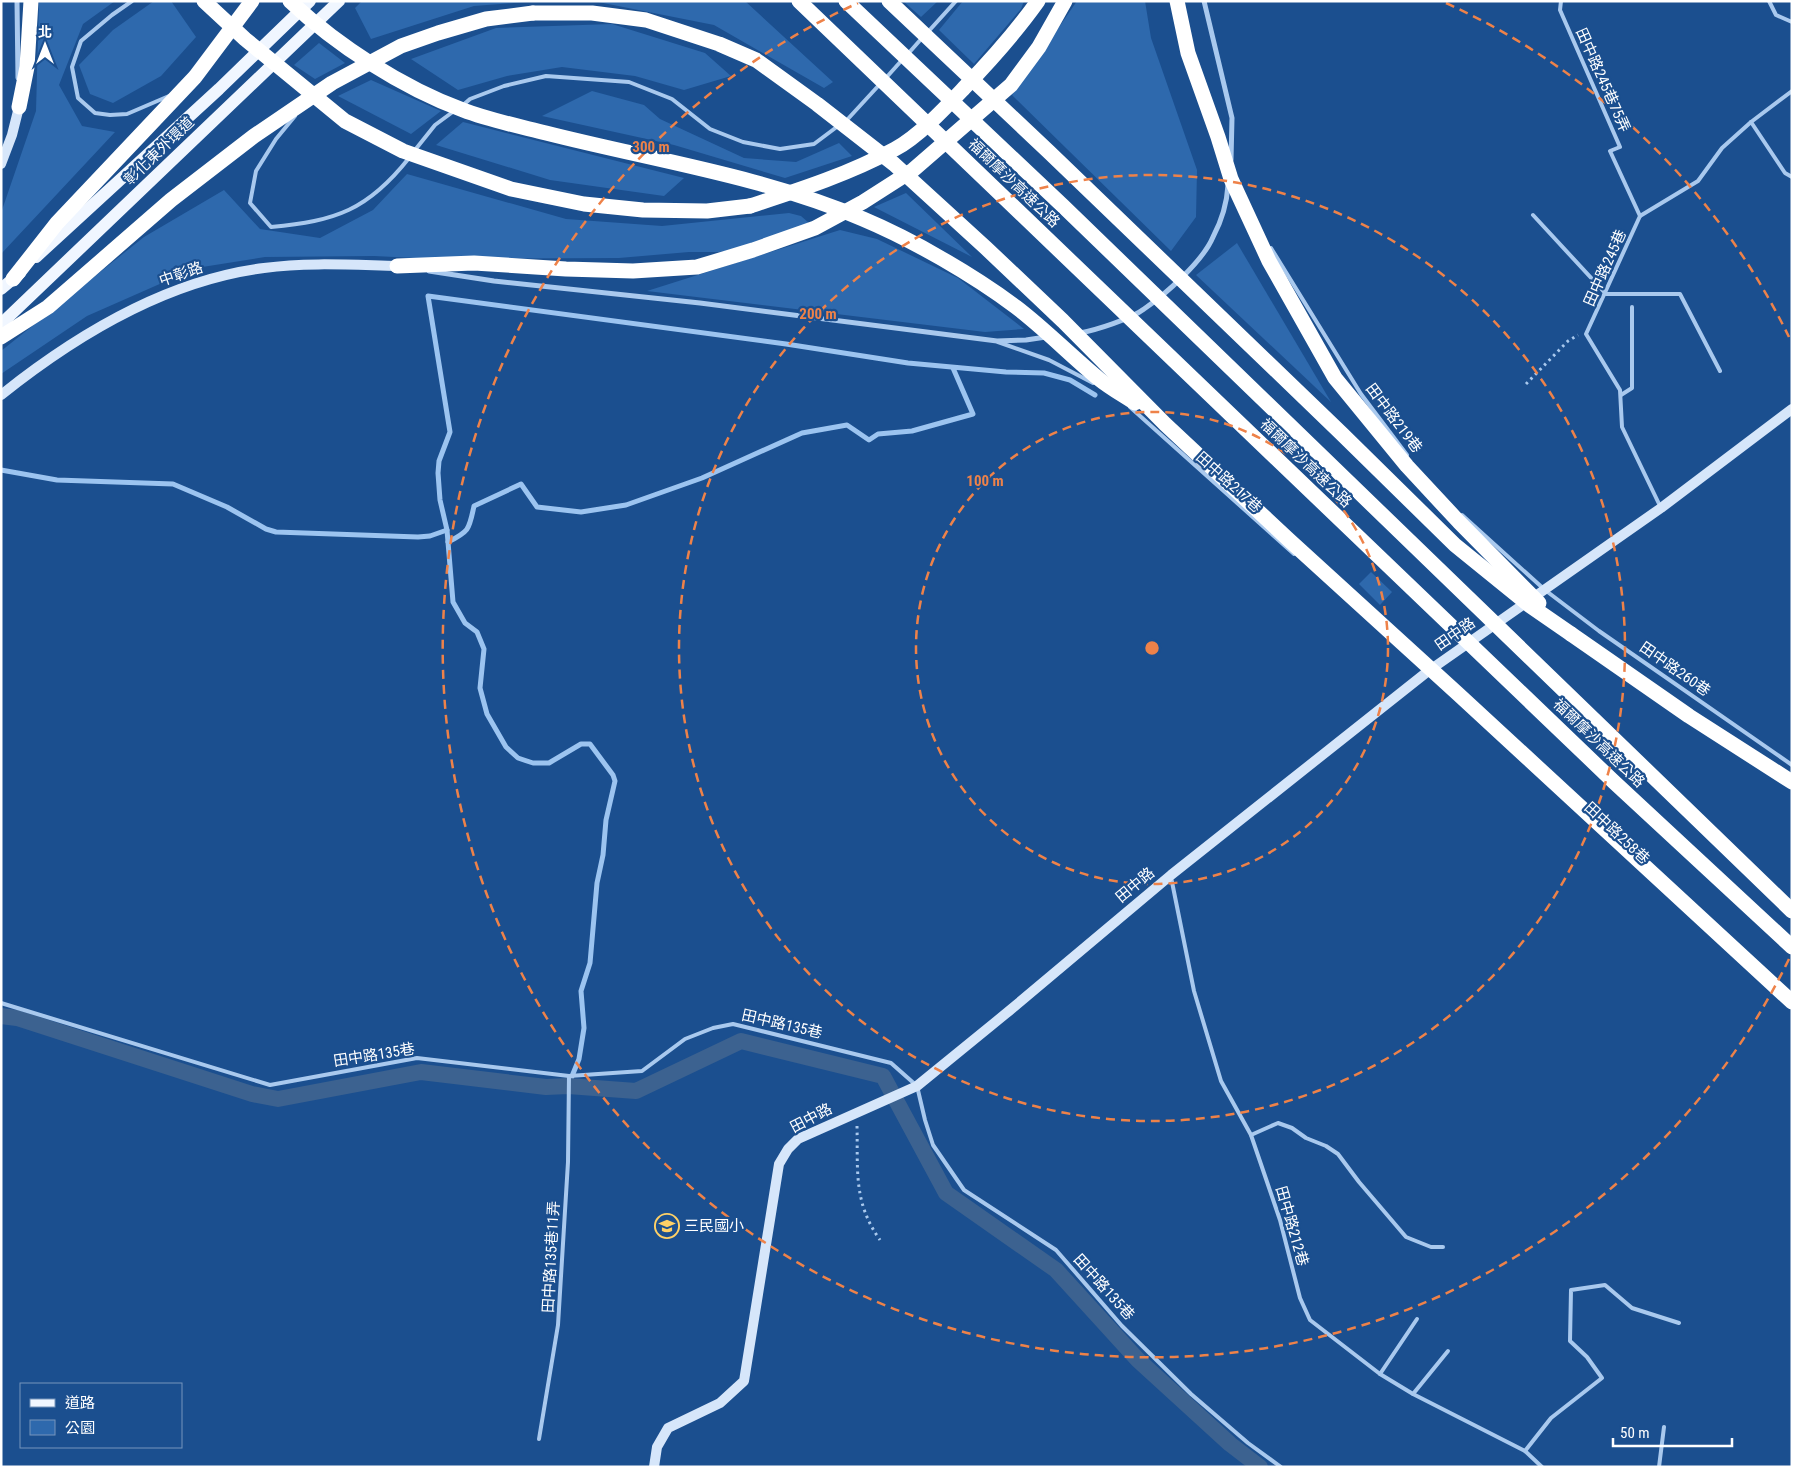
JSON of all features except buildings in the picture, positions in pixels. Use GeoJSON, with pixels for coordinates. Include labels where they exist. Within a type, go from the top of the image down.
{"type":"FeatureCollection","features":[{"type":"Feature","properties":{"kind":"highway"},"geometry":{"type":"LineString","coordinates":[[19,106],[26,67],[31,1]]}},
{"type":"Feature","properties":{"kind":"highway"},"geometry":{"type":"LineString","coordinates":[[204,1],[245,39],[345,121],[403,151],[511,188],[584,204],[642,210],[708,211],[750,206],[850,170],[897,148],[937,117],[1002,47],[1038,1]]}},
{"type":"Feature","properties":{"kind":"highway"},"geometry":{"type":"LineString","coordinates":[[13,279],[57,223],[195,78],[252,1]]}},
{"type":"Feature","properties":{"kind":"highway"},"geometry":{"type":"LineString","coordinates":[[290,1],[300,11],[346,46],[406,85],[463,110],[570,139],[711,171],[798,194],[864,219],[925,250],[975,279],[1016,308],[1101,380],[1165,424]]}},
{"type":"Feature","properties":{"kind":"highway","name":"福爾摩沙高速公路"},"geometry":{"type":"LineString","coordinates":[[799,1],[1614,782],[1792,947]]}},
{"type":"Feature","properties":{"kind":"highway","name":"福爾摩沙高速公路"},"geometry":{"type":"LineString","coordinates":[[846,1],[1063,206],[1792,911]]}},
{"type":"Feature","properties":{"kind":"highway"},"geometry":{"type":"LineString","coordinates":[[890,1],[1342,434],[1454,546],[1529,606],[1689,716],[1792,782]]}},
{"type":"Feature","properties":{"kind":"highway"},"geometry":{"type":"LineString","coordinates":[[397,266],[474,263],[633,271],[697,267],[815,228],[863,202],[913,170],[1011,85],[1039,47],[1065,1]]}},
{"type":"Feature","properties":{"kind":"highway"},"geometry":{"type":"LineString","coordinates":[[1177,1],[1188,53],[1231,179],[1269,260],[1336,378],[1407,466],[1452,515],[1571,634]]}},
{"type":"Feature","properties":{"kind":"highway"},"geometry":{"type":"LineString","coordinates":[[1,337],[48,307],[171,200],[254,136],[332,84],[401,46],[486,19],[533,13],[592,13],[646,20],[720,44],[756,60],[817,104],[894,164],[1063,321],[1165,424],[1289,540],[1792,1002]]}},
{"type":"Feature","properties":{"kind":"main road","name":"彰化東外環道"},"geometry":{"type":"LineString","coordinates":[[1,289],[219,89],[310,1]]}},
{"type":"Feature","properties":{"kind":"main road","name":"彰化東外環道"},"geometry":{"type":"LineString","coordinates":[[1,324],[339,1]]}},
{"type":"Feature","properties":{"kind":"street"},"geometry":{"type":"LineString","coordinates":[[1,164],[12,134],[19,106],[17,1]]}},
{"type":"Feature","properties":{"kind":"street"},"geometry":{"type":"LineString","coordinates":[[1070,334],[1096,330],[1143,310],[1192,267],[1213,238],[1227,197],[1232,118],[1204,1]]}},
{"type":"Feature","properties":{"kind":"street","name":"中彰路"},"geometry":{"type":"LineString","coordinates":[[1,395],[66,347],[114,319],[162,296],[201,283],[234,273],[264,268],[338,264],[397,266]]}},
{"type":"Feature","properties":{"kind":"street"},"geometry":{"type":"LineString","coordinates":[[397,266],[494,281],[700,303],[997,341],[1026,340],[1061,335]]}},
{"type":"Feature","properties":{"kind":"street","name":"田中路"},"geometry":{"type":"LineString","coordinates":[[654,1467],[657,1447],[668,1428],[720,1403],[744,1381],[779,1164],[788,1149],[798,1139],[917,1086],[1010,1011],[1171,875],[1427,672],[1661,508],[1792,410]]}},
{"type":"Feature","properties":{"kind":"lane"},"geometry":{"type":"LineString","coordinates":[[132,1],[81,41],[72,67],[78,98],[95,113],[110,115],[127,114],[180,92]]}},
{"type":"Feature","properties":{"kind":"lane"},"geometry":{"type":"LineString","coordinates":[[308,100],[276,139],[256,172],[250,203],[271,227],[309,223],[342,214],[371,198],[400,170],[435,125],[470,100],[504,86],[546,76],[629,82],[672,99],[710,129],[743,142],[780,150],[814,144],[849,119],[956,1]]}},
{"type":"Feature","properties":{"kind":"lane","name":"田中路245巷75弄"},"geometry":{"type":"LineString","coordinates":[[1561,1],[1560,10],[1620,147],[1610,151],[1640,216]]}},
{"type":"Feature","properties":{"kind":"lane"},"geometry":{"type":"LineString","coordinates":[[1769,1],[1776,15],[1792,22]]}},
{"type":"Feature","properties":{"kind":"lane","name":"田中路245巷"},"geometry":{"type":"LineString","coordinates":[[1586,334],[1606,294],[1640,216],[1698,181],[1722,148],[1751,122],[1792,91]]}},
{"type":"Feature","properties":{"kind":"lane"},"geometry":{"type":"LineString","coordinates":[[1751,122],[1785,173],[1792,177]]}},
{"type":"Feature","properties":{"kind":"lane"},"geometry":{"type":"LineString","coordinates":[[1533,215],[1606,294],[1680,294],[1720,371]]}},
{"type":"Feature","properties":{"kind":"lane","name":"田中路219巷"},"geometry":{"type":"LineString","coordinates":[[1266,240],[1361,394],[1409,457]]}},
{"type":"Feature","properties":{"kind":"lane"},"geometry":{"type":"LineString","coordinates":[[1621,395],[1632,388],[1632,307]]}},
{"type":"Feature","properties":{"kind":"lane"},"geometry":{"type":"LineString","coordinates":[[1586,334],[1620,390],[1622,427],[1661,508]]}},
{"type":"Feature","properties":{"kind":"lane","name":"田中路217巷"},"geometry":{"type":"LineString","coordinates":[[997,341],[1049,360],[1117,395],[1301,561]]}},
{"type":"Feature","properties":{"kind":"lane","name":"田中路219巷"},"geometry":{"type":"LineString","coordinates":[[1422,473],[1434,489],[1448,502]]}},
{"type":"Feature","properties":{"kind":"lane"},"geometry":{"type":"LineString","coordinates":[[1462,514],[1545,590]]}},
{"type":"Feature","properties":{"kind":"lane","name":"田中路260巷"},"geometry":{"type":"LineString","coordinates":[[1545,590],[1600,631],[1792,765]]}},
{"type":"Feature","properties":{"kind":"lane"},"geometry":{"type":"LineString","coordinates":[[1397,646],[1543,780]]}},
{"type":"Feature","properties":{"kind":"lane","name":"田中路212巷"},"geometry":{"type":"LineString","coordinates":[[1171,875],[1194,991],[1221,1081],[1251,1135],[1280,1220],[1300,1298],[1310,1320],[1380,1374],[1413,1394],[1525,1451],[1542,1467]]}},
{"type":"Feature","properties":{"kind":"lane","name":"田中路135巷"},"geometry":{"type":"LineString","coordinates":[[1,1003],[270,1085],[417,1058],[569,1076],[642,1071],[685,1039],[713,1028],[733,1024],[891,1063],[917,1086],[933,1145],[964,1190],[1056,1250],[1122,1326],[1191,1394],[1248,1443],[1281,1467]]}},
{"type":"Feature","properties":{"kind":"lane","name":"田中路135巷11弄"},"geometry":{"type":"LineString","coordinates":[[539,1438],[558,1325],[568,1162],[569,1076]]}},
{"type":"Feature","properties":{"kind":"lane"},"geometry":{"type":"LineString","coordinates":[[1251,1135],[1278,1123],[1292,1128],[1306,1138],[1326,1146],[1338,1154],[1359,1182],[1406,1237],[1431,1247],[1443,1247]]}},
{"type":"Feature","properties":{"kind":"lane"},"geometry":{"type":"LineString","coordinates":[[1525,1451],[1551,1418],[1602,1378],[1588,1357],[1570,1341],[1571,1290],[1605,1285],[1632,1308],[1679,1323]]}},
{"type":"Feature","properties":{"kind":"lane"},"geometry":{"type":"LineString","coordinates":[[1380,1374],[1416,1319]]}},
{"type":"Feature","properties":{"kind":"lane"},"geometry":{"type":"LineString","coordinates":[[1413,1394],[1448,1350]]}},
{"type":"Feature","properties":{"kind":"lane"},"geometry":{"type":"LineString","coordinates":[[1659,1467],[1664,1427]]}},
{"type":"Feature","properties":{"kind":"path"},"geometry":{"type":"LineString","coordinates":[[1526,384],[1568,341],[1578,335],[1586,334]]}},
{"type":"Feature","properties":{"kind":"path"},"geometry":{"type":"LineString","coordinates":[[856,1112],[858,1192],[870,1225],[880,1240]]}},
{"type":"Feature","properties":{"kind":"green space"},"geometry":{"type":"Polygon","coordinates":[[[39,1],[115,1],[83,24],[59,85],[82,126],[115,132],[1,254],[1,213],[36,111],[39,1]]]}},
{"type":"Feature","properties":{"kind":"green space"},"geometry":{"type":"Polygon","coordinates":[[[154,1],[171,1],[196,37],[161,76],[113,103],[90,94],[79,65],[113,30],[154,1]]]}},
{"type":"Feature","properties":{"kind":"green space"},"geometry":{"type":"Polygon","coordinates":[[[362,1],[539,1],[474,6],[371,39],[355,8],[362,1]]]}},
{"type":"Feature","properties":{"kind":"green space"},"geometry":{"type":"Polygon","coordinates":[[[593,1],[745,1],[833,82],[824,88],[714,25],[593,1]]]}},
{"type":"Feature","properties":{"kind":"green space"},"geometry":{"type":"Polygon","coordinates":[[[903,1],[938,1],[921,17],[903,1]]]}},
{"type":"Feature","properties":{"kind":"green space"},"geometry":{"type":"Polygon","coordinates":[[[963,1],[1024,1],[1021,9],[974,64],[939,30],[963,1]]]}},
{"type":"Feature","properties":{"kind":"green space"},"geometry":{"type":"Polygon","coordinates":[[[1077,1],[1145,1],[1151,38],[1197,170],[1196,217],[1171,251],[1012,95],[1077,1]]]}},
{"type":"Feature","properties":{"kind":"green space"},"geometry":{"type":"Polygon","coordinates":[[[612,24],[705,53],[731,76],[684,90],[635,76],[562,67],[507,76],[458,90],[411,59],[496,28],[612,24]]]}},
{"type":"Feature","properties":{"kind":"green space"},"geometry":{"type":"Polygon","coordinates":[[[319,43],[345,63],[315,79],[294,65],[319,43]]]}},
{"type":"Feature","properties":{"kind":"green space"},"geometry":{"type":"Polygon","coordinates":[[[371,80],[441,111],[411,134],[338,96],[371,80]]]}},
{"type":"Feature","properties":{"kind":"green space"},"geometry":{"type":"Polygon","coordinates":[[[592,91],[644,105],[660,119],[744,158],[796,162],[839,143],[852,156],[785,178],[674,145],[542,116],[592,91]]]}},
{"type":"Feature","properties":{"kind":"green space"},"geometry":{"type":"Polygon","coordinates":[[[463,122],[684,178],[664,196],[550,180],[436,145],[463,122]]]}},
{"type":"Feature","properties":{"kind":"green space"},"geometry":{"type":"Polygon","coordinates":[[[407,174],[566,219],[662,226],[789,213],[801,216],[809,223],[748,247],[719,252],[689,252],[619,258],[436,259],[374,256],[265,257],[196,268],[87,316],[1,374],[1,351],[144,237],[224,190],[260,229],[320,238],[373,210],[407,174]]]}},
{"type":"Feature","properties":{"kind":"green space"},"geometry":{"type":"Polygon","coordinates":[[[906,193],[972,257],[874,207],[906,193]]]}},
{"type":"Feature","properties":{"kind":"green space"},"geometry":{"type":"Polygon","coordinates":[[[840,230],[877,239],[958,278],[1024,329],[985,332],[647,291],[840,230]]]}},
{"type":"Feature","properties":{"kind":"green space"},"geometry":{"type":"Polygon","coordinates":[[[1237,243],[1331,402],[1196,275],[1237,243]]]}},
{"type":"Feature","properties":{"kind":"green space"},"geometry":{"type":"Polygon","coordinates":[[[1371,572],[1392,592],[1380,605],[1359,584],[1371,572]]]}},
{"type":"Feature","properties":{"kind":"waterway"},"geometry":{"type":"LineString","coordinates":[[568,1086],[579,1059],[584,1028],[581,991],[590,963],[597,883],[603,855],[606,820],[615,781],[613,775],[590,744],[581,744],[549,763],[533,763],[518,758],[506,747],[487,714],[480,688],[484,649],[477,632],[465,623],[453,602],[447,530],[440,500],[438,473],[439,461],[450,432],[428,296],[786,344],[908,363],[1006,372],[1044,373],[1070,380],[1095,395]]}},
{"type":"Feature","properties":{"kind":"waterway"},"geometry":{"type":"LineString","coordinates":[[448,542],[465,532],[471,520],[474,506],[521,484],[537,507],[581,512],[626,505],[702,478],[802,433],[847,425],[869,440],[878,434],[912,431],[973,414],[953,368]]}},
{"type":"Feature","properties":{"kind":"waterway"},"geometry":{"type":"LineString","coordinates":[[1,470],[57,480],[173,484],[227,507],[266,529],[276,532],[418,537],[430,536],[447,530]]}},
{"type":"Feature","properties":{"kind":"waterway"},"geometry":{"type":"LineString","coordinates":[[1,1016],[17,1018],[252,1094],[278,1099],[421,1072],[546,1087],[568,1086],[636,1091],[741,1041],[883,1076],[946,1193],[1056,1270],[1138,1360],[1230,1444],[1260,1467]]}},
{"type":"Feature","properties":{"kind":"place","name":"三民國小"},"geometry":{"type":"Point","coordinates":[667,1226]}}]}
